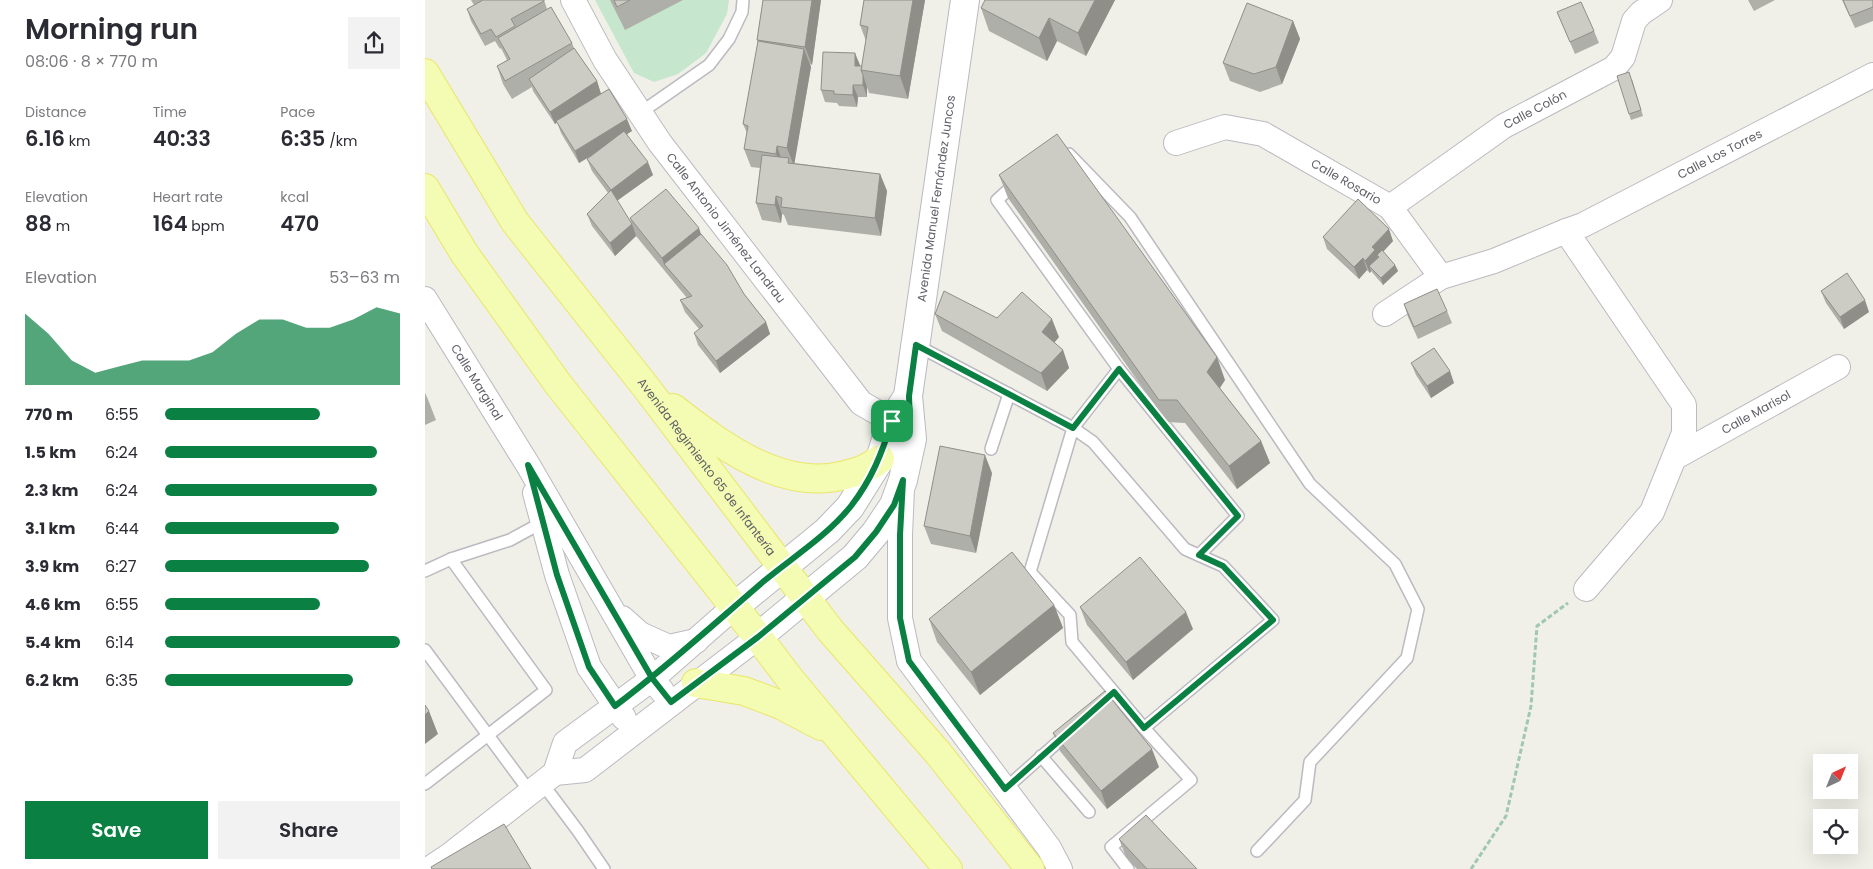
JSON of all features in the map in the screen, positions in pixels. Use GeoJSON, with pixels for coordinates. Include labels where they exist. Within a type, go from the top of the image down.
{"type":"FeatureCollection","features":[{"type":"Feature","properties":{"kind":"main road","name":"Avenida Regimiento 65 de Infantería"},"geometry":{"type":"LineString","coordinates":[[425,73],[515,222],[645,386],[830,630],[939,754],[1030,869]]}},
{"type":"Feature","properties":{"kind":"main road"},"geometry":{"type":"LineString","coordinates":[[425,188],[464,253],[558,384],[789,679],[948,869]]}},
{"type":"Feature","properties":{"kind":"main road"},"geometry":{"type":"LineString","coordinates":[[645,386],[698,427],[744,458],[793,477],[829,480],[867,469],[880,459]]}},
{"type":"Feature","properties":{"kind":"main road"},"geometry":{"type":"LineString","coordinates":[[696,683],[744,691],[781,704],[834,733]]}},
{"type":"Feature","properties":{"kind":"street","name":"Calle Antonio Jiménez Landrau"},"geometry":{"type":"LineString","coordinates":[[573,0],[605,60],[661,143],[861,402],[901,423]]}},
{"type":"Feature","properties":{"kind":"street","name":"Avenida Manuel Fernández Juncos"},"geometry":{"type":"LineString","coordinates":[[734,607],[827,531],[851,507],[901,423],[909,396],[965,0]]}},
{"type":"Feature","properties":{"kind":"street","name":"Calle Colón"},"geometry":{"type":"LineString","coordinates":[[1390,207],[1504,126],[1613,68],[1623,58],[1633,21],[1660,0]]}},
{"type":"Feature","properties":{"kind":"street","name":"Calle Los Torres"},"geometry":{"type":"LineString","coordinates":[[1441,277],[1481,265],[1583,225],[1873,75]]}},
{"type":"Feature","properties":{"kind":"street","name":"Calle Rosario"},"geometry":{"type":"LineString","coordinates":[[1175,143],[1225,127],[1263,134],[1390,207],[1441,277]]}},
{"type":"Feature","properties":{"kind":"street"},"geometry":{"type":"LineString","coordinates":[[1567,231],[1684,405],[1685,433],[1652,512],[1587,589]]}},
{"type":"Feature","properties":{"kind":"street"},"geometry":{"type":"LineString","coordinates":[[1385,314],[1441,277]]}},
{"type":"Feature","properties":{"kind":"street","name":"Calle Marginal"},"geometry":{"type":"LineString","coordinates":[[425,299],[528,465],[652,678],[671,702]]}},
{"type":"Feature","properties":{"kind":"street","name":"Calle Marisol"},"geometry":{"type":"LineString","coordinates":[[1675,458],[1838,367]]}},
{"type":"Feature","properties":{"kind":"street"},"geometry":{"type":"LineString","coordinates":[[429,869],[450,855],[542,783],[585,770],[758,637],[805,596],[855,557],[876,532],[894,505],[903,480],[912,439],[901,423]]}},
{"type":"Feature","properties":{"kind":"street","name":"Calle Marginal"},"geometry":{"type":"LineString","coordinates":[[528,465],[557,575],[589,667],[634,732]]}},
{"type":"Feature","properties":{"kind":"street"},"geometry":{"type":"LineString","coordinates":[[903,480],[900,535],[900,618],[909,661],[1049,848],[1061,869]]}},
{"type":"Feature","properties":{"kind":"street"},"geometry":{"type":"LineString","coordinates":[[542,783],[565,743],[652,678],[734,607]]}},
{"type":"Feature","properties":{"kind":"street"},"geometry":{"type":"LineString","coordinates":[[611,608],[640,634],[669,647],[696,641]]}},
{"type":"Feature","properties":{"kind":"lane"},"geometry":{"type":"LineString","coordinates":[[640,113],[709,65],[729,40],[742,12],[743,0]]}},
{"type":"Feature","properties":{"kind":"lane"},"geometry":{"type":"LineString","coordinates":[[1059,144],[1130,218],[1310,484],[1395,564],[1418,610],[1407,658],[1309,762],[1305,800],[1257,851]]}},
{"type":"Feature","properties":{"kind":"lane"},"geometry":{"type":"LineString","coordinates":[[1024,175],[997,200],[1119,369],[1238,516],[1199,555]]}},
{"type":"Feature","properties":{"kind":"lane"},"geometry":{"type":"LineString","coordinates":[[916,345],[1073,428],[1093,442],[1185,549],[1223,566],[1273,620],[1144,728]]}},
{"type":"Feature","properties":{"kind":"lane"},"geometry":{"type":"LineString","coordinates":[[1119,369],[1073,428],[1030,572],[1070,615],[1071,642],[1110,696],[1144,728],[1191,780],[1111,847],[1128,869]]}},
{"type":"Feature","properties":{"kind":"lane"},"geometry":{"type":"LineString","coordinates":[[991,448],[1009,394]]}},
{"type":"Feature","properties":{"kind":"lane"},"geometry":{"type":"LineString","coordinates":[[425,571],[451,558],[510,540],[543,522]]}},
{"type":"Feature","properties":{"kind":"lane"},"geometry":{"type":"LineString","coordinates":[[425,784],[546,690],[451,558]]}},
{"type":"Feature","properties":{"kind":"lane"},"geometry":{"type":"LineString","coordinates":[[425,650],[488,736],[542,783],[579,831],[604,869]]}},
{"type":"Feature","properties":{"kind":"lane"},"geometry":{"type":"LineString","coordinates":[[1005,789],[1078,724]]}},
{"type":"Feature","properties":{"kind":"lane"},"geometry":{"type":"LineString","coordinates":[[1041,756],[1089,812]]}},
{"type":"Feature","properties":{"kind":"path"},"geometry":{"type":"LineString","coordinates":[[1471,869],[1506,816],[1531,706],[1537,626],[1587,589]]}},
{"type":"Feature","properties":{"kind":"green space"},"geometry":{"type":"Polygon","coordinates":[[[595,0],[729,0],[727,14],[706,53],[678,74],[654,82],[634,73],[595,0]]]}},
{"type":"Feature","properties":{"kind":"building"},"geometry":{"type":"Polygon","coordinates":[[[483,0],[544,1],[511,19],[515,26],[496,37],[491,29],[481,34],[467,9],[483,0]]]}},
{"type":"Feature","properties":{"kind":"building"},"geometry":{"type":"Polygon","coordinates":[[[614,0],[630,0],[617,7],[614,0]]]}},
{"type":"Feature","properties":{"kind":"building"},"geometry":{"type":"Polygon","coordinates":[[[763,0],[812,0],[805,47],[757,40],[763,0]]]}},
{"type":"Feature","properties":{"kind":"building"},"geometry":{"type":"Polygon","coordinates":[[[864,0],[913,0],[900,76],[861,70],[868,27],[860,25],[864,0]]]}},
{"type":"Feature","properties":{"kind":"building"},"geometry":{"type":"Polygon","coordinates":[[[985,0],[1095,0],[1078,33],[1049,18],[1039,38],[981,8],[985,0]]]}},
{"type":"Feature","properties":{"kind":"building"},"geometry":{"type":"Polygon","coordinates":[[[1843,0],[1873,0],[1873,7],[1850,16],[1843,0]]]}},
{"type":"Feature","properties":{"kind":"building"},"geometry":{"type":"Polygon","coordinates":[[[1581,2],[1594,31],[1570,42],[1557,12],[1581,2]]]}},
{"type":"Feature","properties":{"kind":"building"},"geometry":{"type":"Polygon","coordinates":[[[1247,3],[1293,21],[1276,67],[1254,74],[1223,63],[1247,3]]]}},
{"type":"Feature","properties":{"kind":"building"},"geometry":{"type":"Polygon","coordinates":[[[551,7],[572,43],[505,81],[497,66],[510,59],[498,38],[551,7]]]}},
{"type":"Feature","properties":{"kind":"building"},"geometry":{"type":"Polygon","coordinates":[[[758,41],[804,49],[787,148],[777,146],[776,154],[744,149],[748,126],[743,124],[758,41]]]}},
{"type":"Feature","properties":{"kind":"building"},"geometry":{"type":"Polygon","coordinates":[[[574,48],[597,81],[550,112],[529,79],[574,48]]]}},
{"type":"Feature","properties":{"kind":"building"},"geometry":{"type":"Polygon","coordinates":[[[823,52],[855,53],[855,66],[862,66],[863,85],[853,85],[853,95],[834,94],[834,91],[821,90],[823,52]]]}},
{"type":"Feature","properties":{"kind":"building"},"geometry":{"type":"Polygon","coordinates":[[[1629,72],[1641,110],[1629,114],[1617,76],[1629,72]]]}},
{"type":"Feature","properties":{"kind":"building"},"geometry":{"type":"Polygon","coordinates":[[[609,89],[627,119],[575,151],[556,121],[609,89]]]}},
{"type":"Feature","properties":{"kind":"building"},"geometry":{"type":"Polygon","coordinates":[[[624,131],[648,162],[611,190],[587,159],[624,131]]]}},
{"type":"Feature","properties":{"kind":"building"},"geometry":{"type":"Polygon","coordinates":[[[1057,134],[1217,357],[1207,372],[1261,441],[1229,466],[1177,400],[1159,400],[999,175],[1057,134]]]}},
{"type":"Feature","properties":{"kind":"building"},"geometry":{"type":"Polygon","coordinates":[[[762,155],[789,158],[788,163],[880,174],[875,218],[781,207],[782,198],[776,196],[775,205],[756,203],[762,155]]]}},
{"type":"Feature","properties":{"kind":"building"},"geometry":{"type":"Polygon","coordinates":[[[666,189],[699,228],[662,258],[630,218],[666,189]]]}},
{"type":"Feature","properties":{"kind":"building"},"geometry":{"type":"Polygon","coordinates":[[[611,190],[632,224],[610,243],[587,214],[611,190]]]}},
{"type":"Feature","properties":{"kind":"building"},"geometry":{"type":"Polygon","coordinates":[[[1358,199],[1389,229],[1372,247],[1375,250],[1365,261],[1363,258],[1354,267],[1323,237],[1358,199]]]}},
{"type":"Feature","properties":{"kind":"building"},"geometry":{"type":"Polygon","coordinates":[[[701,234],[727,265],[744,294],[766,322],[716,361],[694,333],[703,326],[680,300],[692,296],[664,264],[701,234]]]}},
{"type":"Feature","properties":{"kind":"building"},"geometry":{"type":"Polygon","coordinates":[[[1382,250],[1395,265],[1381,278],[1369,266],[1379,257],[1377,255],[1382,250]]]}},
{"type":"Feature","properties":{"kind":"building"},"geometry":{"type":"Polygon","coordinates":[[[1847,273],[1865,300],[1840,317],[1821,291],[1847,273]]]}},
{"type":"Feature","properties":{"kind":"building"},"geometry":{"type":"Polygon","coordinates":[[[1437,289],[1447,311],[1414,327],[1404,304],[1437,289]]]}},
{"type":"Feature","properties":{"kind":"building"},"geometry":{"type":"Polygon","coordinates":[[[944,291],[997,318],[1022,292],[1052,319],[1042,332],[1063,350],[1041,373],[935,314],[944,291]]]}},
{"type":"Feature","properties":{"kind":"building"},"geometry":{"type":"Polygon","coordinates":[[[1434,348],[1450,371],[1427,386],[1411,363],[1434,348]]]}},
{"type":"Feature","properties":{"kind":"building"},"geometry":{"type":"Polygon","coordinates":[[[940,446],[985,455],[970,536],[924,526],[940,446]]]}},
{"type":"Feature","properties":{"kind":"building"},"geometry":{"type":"Polygon","coordinates":[[[1012,552],[1054,605],[971,672],[929,619],[1012,552]]]}},
{"type":"Feature","properties":{"kind":"building"},"geometry":{"type":"Polygon","coordinates":[[[1140,557],[1186,612],[1126,662],[1080,607],[1140,557]]]}},
{"type":"Feature","properties":{"kind":"building"},"geometry":{"type":"Polygon","coordinates":[[[1105,691],[1152,749],[1101,791],[1053,733],[1105,691]]]}},
{"type":"Feature","properties":{"kind":"building"},"geometry":{"type":"Polygon","coordinates":[[[425,705],[429,711],[425,715],[425,705]]]}},
{"type":"Feature","properties":{"kind":"building"},"geometry":{"type":"Polygon","coordinates":[[[1146,815],[1197,869],[1147,869],[1119,839],[1146,815]]]}},
{"type":"Feature","properties":{"kind":"building"},"geometry":{"type":"Polygon","coordinates":[[[504,824],[531,869],[432,869],[431,867],[504,824]]]}},
{"type":"Feature","properties":{"kind":"route"},"geometry":{"type":"LineString","coordinates":[[892,421],[880,459],[851,507],[827,531],[782,566],[652,678],[615,706],[589,667],[557,575],[528,465],[652,678],[671,702],[758,637],[805,596],[855,557],[876,532],[894,505],[903,480],[900,535],[900,618],[909,661],[1005,789],[1114,692],[1144,728],[1273,620],[1223,566],[1199,555],[1238,516],[1119,369],[1073,428],[916,345],[909,396],[910,425],[892,421]]}}]}
